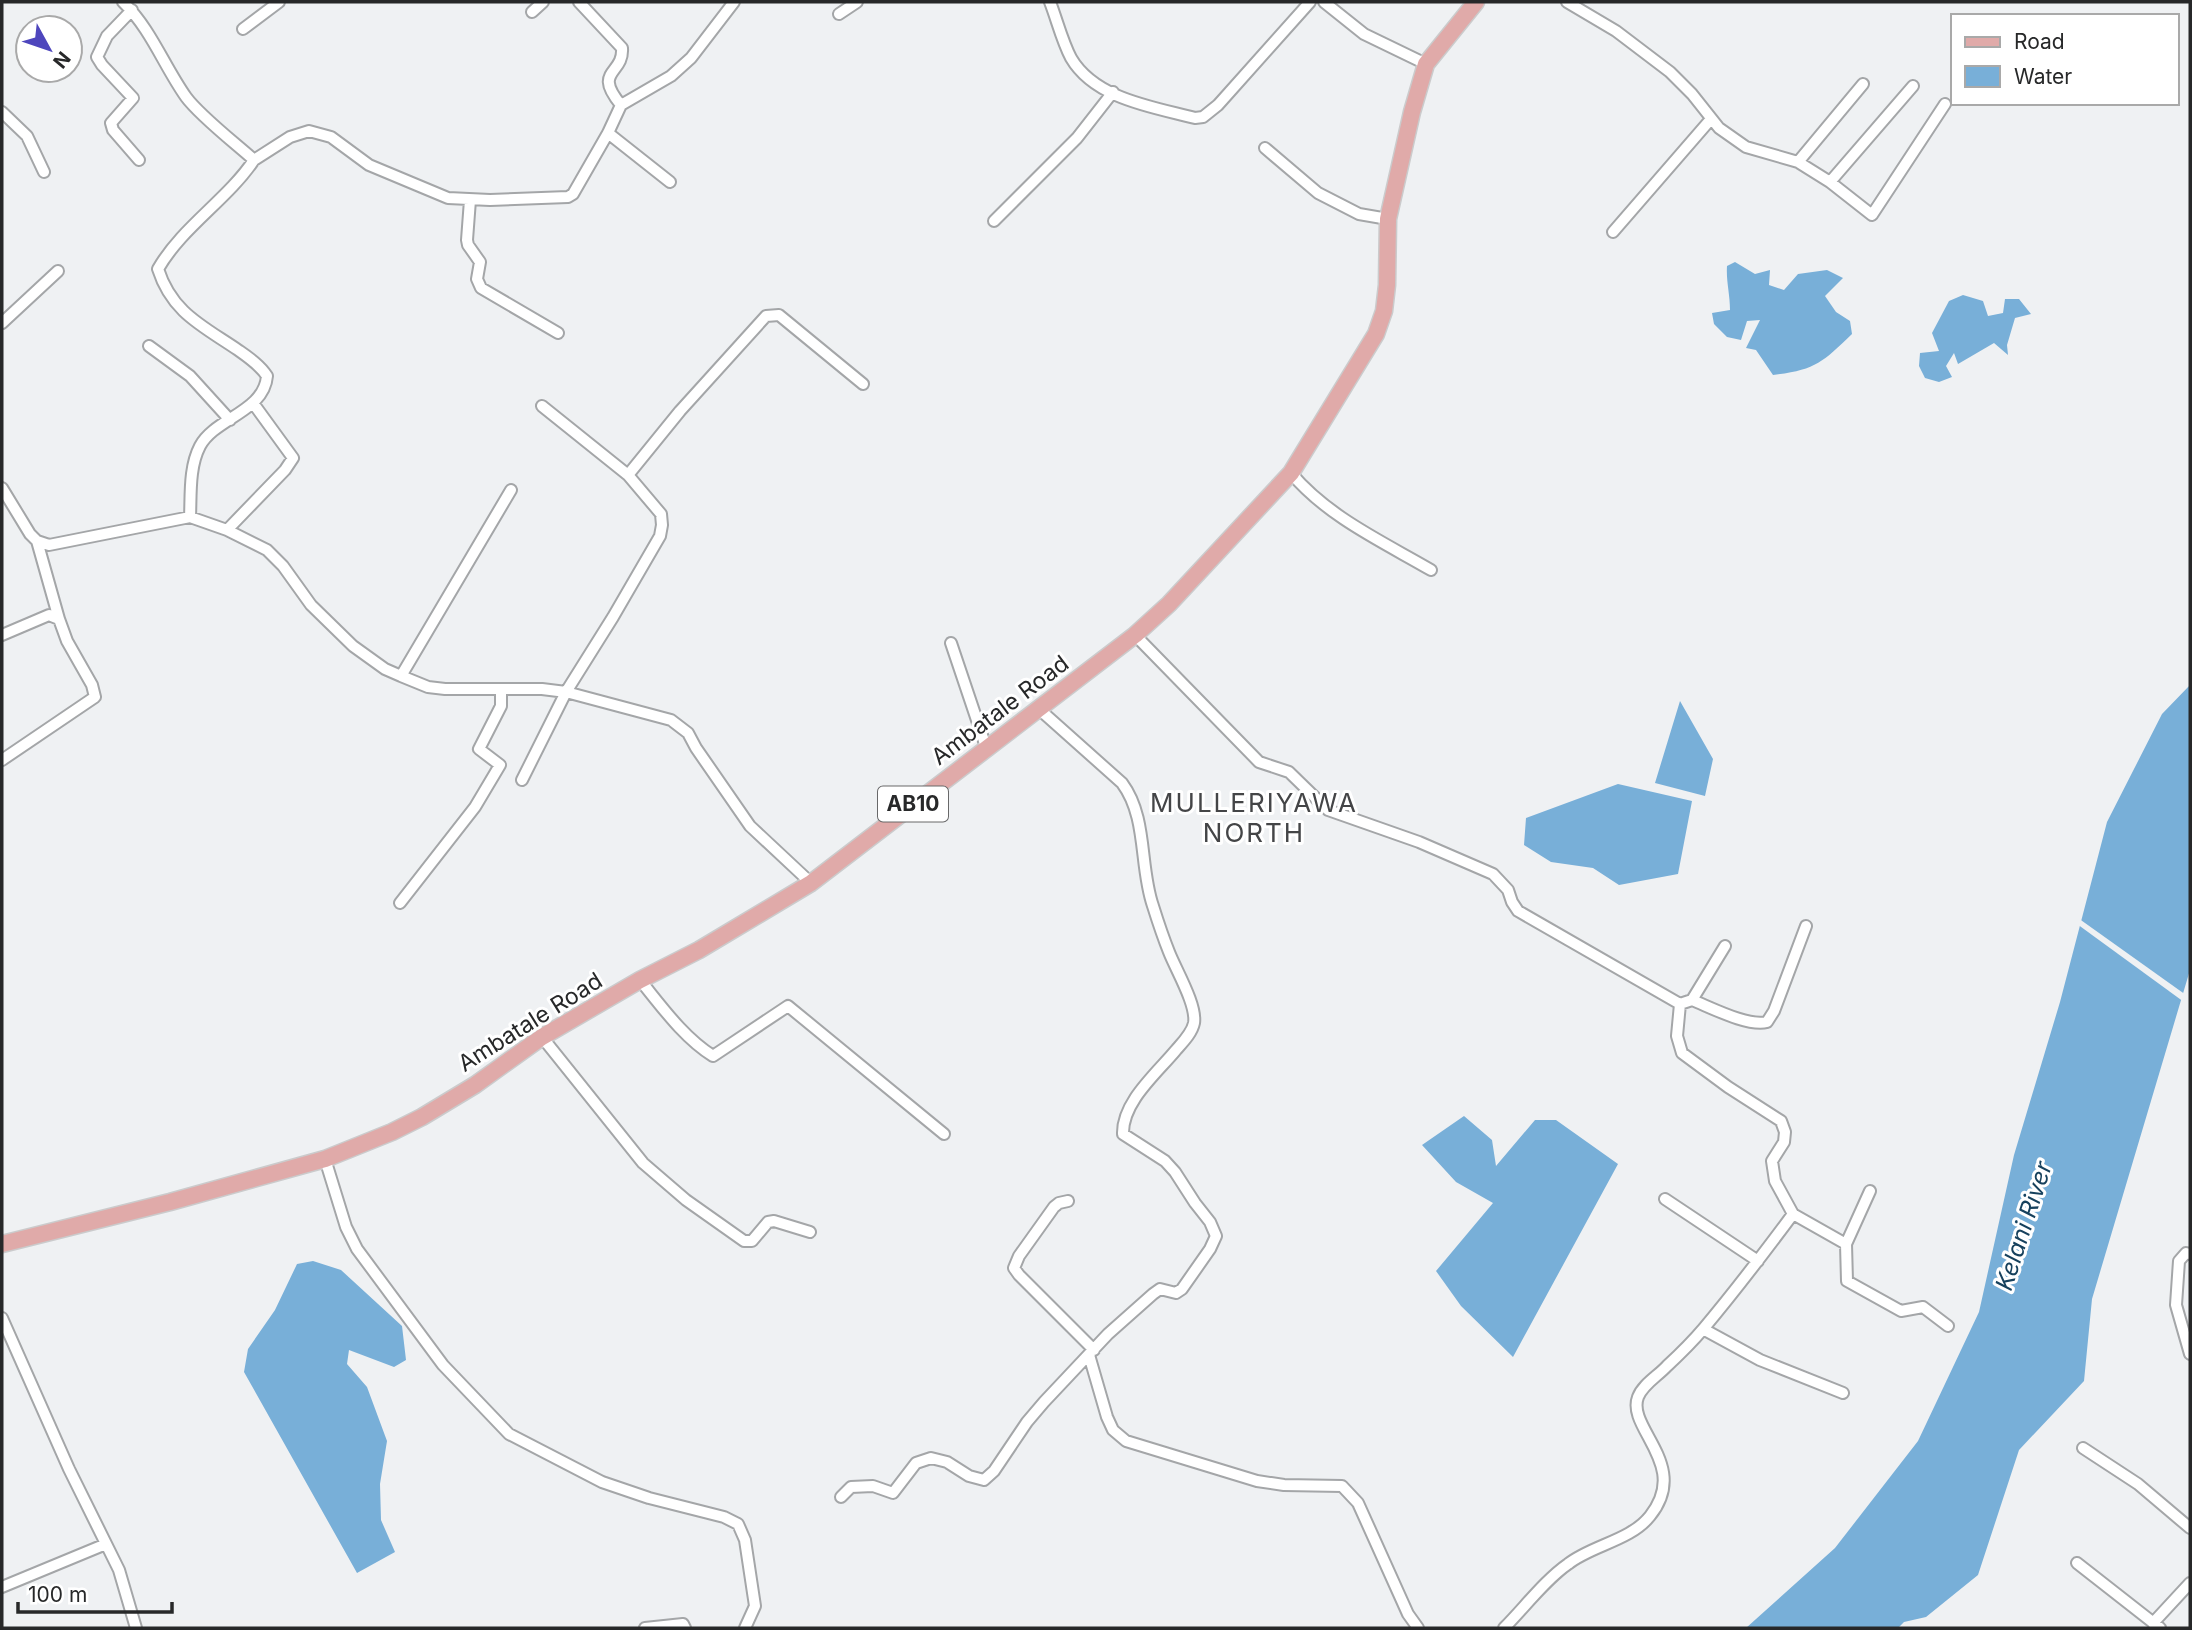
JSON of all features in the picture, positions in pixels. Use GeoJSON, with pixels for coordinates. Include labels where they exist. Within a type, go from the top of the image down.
{"type":"FeatureCollection","features":[{"type":"Feature","properties":{"kind":"main road","name":"Ambatale Road"},"geometry":{"type":"LineString","coordinates":[[2,1244],[170,1202],[325,1159],[393,1132],[422,1117],[542,1037],[699,950],[811,883],[1135,635],[1169,604],[1291,473],[1376,334],[1384,312],[1387,285],[1388,219],[1412,111],[1426,64],[1476,2]]}},
{"type":"Feature","properties":{"kind":"street"},"geometry":{"type":"LineString","coordinates":[[123,2],[132,10],[187,98],[254,160]]}},
{"type":"Feature","properties":{"kind":"street"},"geometry":{"type":"LineString","coordinates":[[243,29],[279,2]]}},
{"type":"Feature","properties":{"kind":"street"},"geometry":{"type":"LineString","coordinates":[[532,12],[542,2]]}},
{"type":"Feature","properties":{"kind":"street"},"geometry":{"type":"LineString","coordinates":[[579,2],[622,48],[623,55],[608,81],[610,91],[621,105]]}},
{"type":"Feature","properties":{"kind":"street"},"geometry":{"type":"LineString","coordinates":[[190,517],[193,465],[198,449],[214,431],[253,403],[267,381],[263,370],[187,316],[165,289],[158,269],[167,254],[240,181],[254,160],[290,137],[309,131],[331,137],[369,165],[448,198],[470,200],[568,197],[573,194],[621,105],[671,76],[691,58],[734,2]]}},
{"type":"Feature","properties":{"kind":"street"},"geometry":{"type":"LineString","coordinates":[[839,14],[857,2]]}},
{"type":"Feature","properties":{"kind":"street"},"geometry":{"type":"LineString","coordinates":[[1050,2],[1070,56],[1083,74],[1128,100],[1195,118],[1203,117],[1218,105],[1310,2]]}},
{"type":"Feature","properties":{"kind":"street"},"geometry":{"type":"LineString","coordinates":[[1324,2],[1364,34],[1426,64]]}},
{"type":"Feature","properties":{"kind":"street"},"geometry":{"type":"LineString","coordinates":[[1567,2],[1616,31],[1651,56],[1692,94],[1719,128],[1746,147],[1798,162],[1830,182],[1872,215],[1945,104]]}},
{"type":"Feature","properties":{"kind":"street"},"geometry":{"type":"LineString","coordinates":[[132,10],[107,36],[97,57],[133,97],[111,123],[113,130],[139,160]]}},
{"type":"Feature","properties":{"kind":"street"},"geometry":{"type":"LineString","coordinates":[[1798,162],[1863,84]]}},
{"type":"Feature","properties":{"kind":"street"},"geometry":{"type":"LineString","coordinates":[[1830,182],[1913,86]]}},
{"type":"Feature","properties":{"kind":"street"},"geometry":{"type":"LineString","coordinates":[[994,221],[1077,138],[1112,92]]}},
{"type":"Feature","properties":{"kind":"street"},"geometry":{"type":"LineString","coordinates":[[2,112],[27,136],[44,172]]}},
{"type":"Feature","properties":{"kind":"street"},"geometry":{"type":"LineString","coordinates":[[1613,232],[1711,119]]}},
{"type":"Feature","properties":{"kind":"street"},"geometry":{"type":"LineString","coordinates":[[608,133],[670,182]]}},
{"type":"Feature","properties":{"kind":"street"},"geometry":{"type":"LineString","coordinates":[[1265,148],[1318,193],[1359,214],[1388,219]]}},
{"type":"Feature","properties":{"kind":"street"},"geometry":{"type":"LineString","coordinates":[[470,200],[467,240],[481,262],[477,279],[481,288],[558,333]]}},
{"type":"Feature","properties":{"kind":"street"},"geometry":{"type":"LineString","coordinates":[[2,323],[58,271]]}},
{"type":"Feature","properties":{"kind":"street"},"geometry":{"type":"LineString","coordinates":[[628,475],[680,411],[765,316],[779,315],[863,384]]}},
{"type":"Feature","properties":{"kind":"street"},"geometry":{"type":"LineString","coordinates":[[149,346],[190,376],[230,420]]}},
{"type":"Feature","properties":{"kind":"street"},"geometry":{"type":"LineString","coordinates":[[227,530],[291,464],[293,458],[253,403]]}},
{"type":"Feature","properties":{"kind":"street"},"geometry":{"type":"LineString","coordinates":[[522,780],[566,692],[660,536],[662,525],[661,514],[628,475],[542,406]]}},
{"type":"Feature","properties":{"kind":"street"},"geometry":{"type":"LineString","coordinates":[[1291,473],[1315,499],[1335,513],[1431,570]]}},
{"type":"Feature","properties":{"kind":"street"},"geometry":{"type":"LineString","coordinates":[[2,488],[30,534],[37,541],[49,545],[190,517],[227,530],[267,550],[283,566],[311,605],[353,646],[385,669],[401,676],[437,688],[542,689],[566,692],[659,716],[681,725],[750,826],[811,883]]}},
{"type":"Feature","properties":{"kind":"street"},"geometry":{"type":"LineString","coordinates":[[401,676],[511,490]]}},
{"type":"Feature","properties":{"kind":"street"},"geometry":{"type":"LineString","coordinates":[[2,760],[95,697],[92,685],[67,641],[37,541]]}},
{"type":"Feature","properties":{"kind":"street"},"geometry":{"type":"LineString","coordinates":[[2,635],[49,615],[59,619]]}},
{"type":"Feature","properties":{"kind":"street"},"geometry":{"type":"LineString","coordinates":[[1135,635],[1259,762],[1289,772],[1328,810],[1419,842],[1493,874],[1508,890],[1518,911],[1680,1004],[1692,1000],[1750,1021],[1761,1024],[1767,1022],[1774,1011],[1806,926]]}},
{"type":"Feature","properties":{"kind":"street"},"geometry":{"type":"LineString","coordinates":[[951,643],[986,747]]}},
{"type":"Feature","properties":{"kind":"street"},"geometry":{"type":"LineString","coordinates":[[400,903],[475,807],[500,765],[479,749],[501,706],[501,690]]}},
{"type":"Feature","properties":{"kind":"street"},"geometry":{"type":"LineString","coordinates":[[841,1497],[850,1487],[873,1486],[893,1493],[916,1463],[931,1458],[947,1462],[969,1476],[984,1480],[994,1471],[1027,1422],[1091,1352],[1160,1289],[1175,1293],[1182,1289],[1216,1236],[1210,1222],[1170,1167],[1123,1134],[1123,1121],[1130,1106],[1194,1024],[1193,1009],[1150,897],[1132,797],[1122,783],[1039,709]]}},
{"type":"Feature","properties":{"kind":"street"},"geometry":{"type":"LineString","coordinates":[[1692,1000],[1724,946]]}},
{"type":"Feature","properties":{"kind":"street"},"geometry":{"type":"LineString","coordinates":[[640,981],[701,1049],[713,1056],[789,1006],[944,1135]]}},
{"type":"Feature","properties":{"kind":"street"},"geometry":{"type":"LineString","coordinates":[[1680,1004],[1676,1036],[1682,1053],[1781,1121],[1785,1132],[1784,1142],[1772,1161],[1775,1181],[1793,1214],[1846,1244]]}},
{"type":"Feature","properties":{"kind":"street"},"geometry":{"type":"LineString","coordinates":[[542,1037],[623,1141],[643,1163],[686,1200],[744,1241],[752,1241],[768,1222],[775,1221],[810,1232]]}},
{"type":"Feature","properties":{"kind":"street"},"geometry":{"type":"LineString","coordinates":[[325,1159],[340,1208],[357,1249],[443,1365],[509,1434],[602,1482],[649,1498],[724,1517],[737,1524],[745,1540],[755,1606],[745,1628]]}},
{"type":"Feature","properties":{"kind":"street"},"geometry":{"type":"LineString","coordinates":[[1870,1191],[1846,1244],[1847,1281],[1901,1311],[1923,1307],[1948,1326]]}},
{"type":"Feature","properties":{"kind":"street"},"geometry":{"type":"LineString","coordinates":[[1665,1199],[1758,1261]]}},
{"type":"Feature","properties":{"kind":"street"},"geometry":{"type":"LineString","coordinates":[[1068,1201],[1054,1207],[1014,1268],[1091,1352],[1107,1418],[1113,1430],[1126,1441],[1257,1481],[1284,1485],[1342,1486],[1358,1503],[1408,1614],[1418,1628]]}},
{"type":"Feature","properties":{"kind":"street"},"geometry":{"type":"LineString","coordinates":[[1504,1628],[1566,1564],[1632,1531],[1650,1516],[1662,1494],[1664,1474],[1660,1455],[1641,1421],[1636,1401],[1641,1389],[1666,1368],[1703,1329],[1793,1214]]}},
{"type":"Feature","properties":{"kind":"street"},"geometry":{"type":"LineString","coordinates":[[2190,1254],[2186,1253],[2179,1261],[2176,1305],[2190,1354]]}},
{"type":"Feature","properties":{"kind":"street"},"geometry":{"type":"LineString","coordinates":[[2,1318],[69,1469],[119,1570],[136,1628]]}},
{"type":"Feature","properties":{"kind":"street"},"geometry":{"type":"LineString","coordinates":[[1703,1329],[1760,1360],[1843,1393]]}},
{"type":"Feature","properties":{"kind":"street"},"geometry":{"type":"LineString","coordinates":[[2083,1448],[2138,1484],[2190,1528]]}},
{"type":"Feature","properties":{"kind":"street"},"geometry":{"type":"LineString","coordinates":[[2,1587],[106,1544]]}},
{"type":"Feature","properties":{"kind":"street"},"geometry":{"type":"LineString","coordinates":[[2077,1563],[2157,1626],[2190,1583]]}},
{"type":"Feature","properties":{"kind":"street"},"geometry":{"type":"LineString","coordinates":[[645,1628],[683,1624],[685,1628]]}},
{"type":"Feature","properties":{"kind":"water"},"geometry":{"type":"Polygon","coordinates":[[[1735,262],[1755,274],[1770,270],[1769,285],[1784,290],[1798,274],[1827,270],[1843,278],[1825,296],[1836,312],[1850,321],[1852,334],[1817,363],[1799,371],[1773,375],[1756,350],[1746,348],[1760,320],[1747,321],[1741,340],[1727,337],[1714,324],[1712,313],[1730,310],[1727,266],[1735,262]]]}},
{"type":"Feature","properties":{"kind":"water"},"geometry":{"type":"Polygon","coordinates":[[[1963,295],[1983,301],[1988,316],[2003,313],[2005,299],[2019,299],[2031,314],[2015,318],[2007,345],[2008,355],[1994,343],[1958,364],[1954,353],[1946,366],[1952,377],[1939,382],[1925,378],[1919,366],[1920,353],[1939,351],[1932,333],[1949,301],[1963,295]]]}},
{"type":"Feature","properties":{"kind":"water","name":"Kelani River"},"geometry":{"type":"Polygon","coordinates":[[[2190,685],[2190,970],[2092,1299],[2084,1381],[2019,1450],[1978,1575],[1926,1617],[1904,1622],[1898,1628],[1746,1628],[1835,1548],[1918,1441],[1979,1312],[2014,1155],[2060,1002],[2107,822],[2162,714],[2190,685]]]}},
{"type":"Feature","properties":{"kind":"water"},"geometry":{"type":"Polygon","coordinates":[[[1680,701],[1713,759],[1705,796],[1655,783],[1680,701]]]}},
{"type":"Feature","properties":{"kind":"water"},"geometry":{"type":"Polygon","coordinates":[[[1618,784],[1692,801],[1678,874],[1619,885],[1593,868],[1551,862],[1524,845],[1526,818],[1618,784]]]}},
{"type":"Feature","properties":{"kind":"water"},"geometry":{"type":"Polygon","coordinates":[[[1464,1116],[1492,1140],[1496,1166],[1535,1120],[1556,1120],[1618,1164],[1513,1357],[1461,1306],[1436,1271],[1493,1203],[1456,1182],[1422,1145],[1464,1116]]]}},
{"type":"Feature","properties":{"kind":"water"},"geometry":{"type":"Polygon","coordinates":[[[313,1261],[341,1270],[402,1326],[406,1360],[394,1367],[349,1350],[347,1364],[367,1387],[387,1441],[380,1484],[381,1520],[395,1552],[357,1573],[244,1372],[248,1349],[275,1310],[297,1264],[313,1261]]]}},
{"type":"Feature","properties":{"kind":"pier"},"geometry":{"type":"Polygon","coordinates":[[[2078,918],[2186,995],[2184,1002],[2077,924],[2078,918]]]}},
{"type":"Feature","properties":{"kind":"district","name":"MULLERIYAWA NORTH"},"geometry":{"type":"Point","coordinates":[1254,818]}}]}
